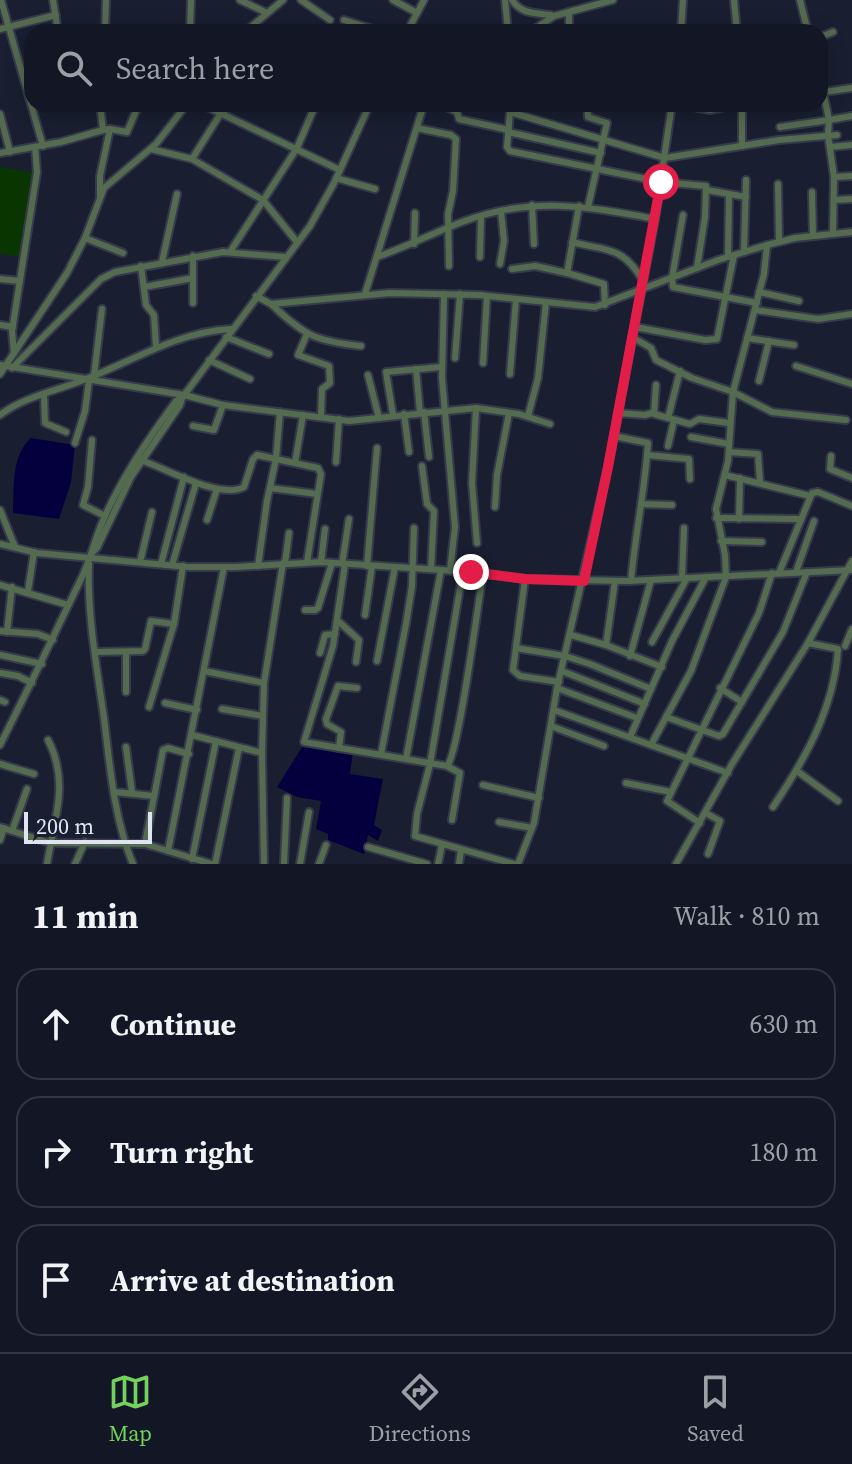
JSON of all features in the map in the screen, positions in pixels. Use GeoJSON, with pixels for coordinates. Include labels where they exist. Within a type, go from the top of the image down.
{"type":"FeatureCollection","features":[{"type":"Feature","properties":{"kind":"street"},"geometry":{"type":"LineString","coordinates":[[1,0],[24,76]]}},
{"type":"Feature","properties":{"kind":"street"},"geometry":{"type":"LineString","coordinates":[[53,0],[57,24]]}},
{"type":"Feature","properties":{"kind":"street"},"geometry":{"type":"LineString","coordinates":[[105,24],[106,0]]}},
{"type":"Feature","properties":{"kind":"street"},"geometry":{"type":"LineString","coordinates":[[190,24],[191,0]]}},
{"type":"Feature","properties":{"kind":"street"},"geometry":{"type":"LineString","coordinates":[[240,0],[267,13]]}},
{"type":"Feature","properties":{"kind":"street"},"geometry":{"type":"LineString","coordinates":[[254,24],[283,0]]}},
{"type":"Feature","properties":{"kind":"street"},"geometry":{"type":"LineString","coordinates":[[301,0],[330,20]]}},
{"type":"Feature","properties":{"kind":"street"},"geometry":{"type":"LineString","coordinates":[[393,0],[417,13]]}},
{"type":"Feature","properties":{"kind":"street"},"geometry":{"type":"LineString","coordinates":[[411,24],[424,0]]}},
{"type":"Feature","properties":{"kind":"street"},"geometry":{"type":"LineString","coordinates":[[505,0],[507,24]]}},
{"type":"Feature","properties":{"kind":"street"},"geometry":{"type":"LineString","coordinates":[[512,0],[516,7],[524,11],[554,16]]}},
{"type":"Feature","properties":{"kind":"street"},"geometry":{"type":"LineString","coordinates":[[542,24],[554,16],[613,0]]}},
{"type":"Feature","properties":{"kind":"street"},"geometry":{"type":"LineString","coordinates":[[682,24],[683,0]]}},
{"type":"Feature","properties":{"kind":"street"},"geometry":{"type":"LineString","coordinates":[[800,0],[806,24]]}},
{"type":"Feature","properties":{"kind":"street"},"geometry":{"type":"LineString","coordinates":[[736,1],[737,24]]}},
{"type":"Feature","properties":{"kind":"street"},"geometry":{"type":"LineString","coordinates":[[569,12],[569,24]]}},
{"type":"Feature","properties":{"kind":"street"},"geometry":{"type":"LineString","coordinates":[[0,29],[56,15]]}},
{"type":"Feature","properties":{"kind":"street"},"geometry":{"type":"LineString","coordinates":[[344,20],[357,24]]}},
{"type":"Feature","properties":{"kind":"street"},"geometry":{"type":"LineString","coordinates":[[828,34],[833,32]]}},
{"type":"Feature","properties":{"kind":"street"},"geometry":{"type":"LineString","coordinates":[[828,92],[852,88]]}},
{"type":"Feature","properties":{"kind":"street"},"geometry":{"type":"LineString","coordinates":[[34,112],[43,146]]}},
{"type":"Feature","properties":{"kind":"street"},"geometry":{"type":"LineString","coordinates":[[100,200],[107,130],[102,112]]}},
{"type":"Feature","properties":{"kind":"street"},"geometry":{"type":"LineString","coordinates":[[0,153],[107,130],[127,132],[136,112]]}},
{"type":"Feature","properties":{"kind":"street"},"geometry":{"type":"LineString","coordinates":[[4,369],[67,273],[110,181],[151,149],[181,112]]}},
{"type":"Feature","properties":{"kind":"street"},"geometry":{"type":"LineString","coordinates":[[230,252],[297,148],[313,112]]}},
{"type":"Feature","properties":{"kind":"street"},"geometry":{"type":"LineString","coordinates":[[0,745],[42,664],[90,557],[141,460],[209,360],[321,208],[366,112]]}},
{"type":"Feature","properties":{"kind":"street"},"geometry":{"type":"LineString","coordinates":[[365,294],[422,112]]}},
{"type":"Feature","properties":{"kind":"street"},"geometry":{"type":"LineString","coordinates":[[451,135],[459,119],[457,112]]}},
{"type":"Feature","properties":{"kind":"street"},"geometry":{"type":"LineString","coordinates":[[697,268],[706,186],[661,182],[510,151],[507,147],[510,112],[665,158],[837,135]]}},
{"type":"Feature","properties":{"kind":"street"},"geometry":{"type":"LineString","coordinates":[[588,112],[588,117],[607,122],[588,207]]}},
{"type":"Feature","properties":{"kind":"street"},"geometry":{"type":"LineString","coordinates":[[463,571],[430,764],[414,832],[417,838],[516,864],[532,828],[539,798],[558,685],[584,581],[614,436],[674,112]]}},
{"type":"Feature","properties":{"kind":"street"},"geometry":{"type":"LineString","coordinates":[[740,112],[742,146]]}},
{"type":"Feature","properties":{"kind":"street"},"geometry":{"type":"LineString","coordinates":[[827,112],[834,177],[833,233]]}},
{"type":"Feature","properties":{"kind":"street"},"geometry":{"type":"LineString","coordinates":[[192,159],[221,113],[340,170]]}},
{"type":"Feature","properties":{"kind":"street"},"geometry":{"type":"LineString","coordinates":[[0,114],[10,152]]}},
{"type":"Feature","properties":{"kind":"street"},"geometry":{"type":"LineString","coordinates":[[780,127],[852,116]]}},
{"type":"Feature","properties":{"kind":"street"},"geometry":{"type":"LineString","coordinates":[[459,119],[601,153]]}},
{"type":"Feature","properties":{"kind":"street"},"geometry":{"type":"LineString","coordinates":[[417,128],[451,135],[456,139],[449,266]]}},
{"type":"Feature","properties":{"kind":"street"},"geometry":{"type":"LineString","coordinates":[[830,147],[852,145]]}},
{"type":"Feature","properties":{"kind":"street"},"geometry":{"type":"LineString","coordinates":[[14,353],[13,327],[37,172],[35,147]]}},
{"type":"Feature","properties":{"kind":"street"},"geometry":{"type":"LineString","coordinates":[[151,149],[192,159],[263,200],[297,242]]}},
{"type":"Feature","properties":{"kind":"street"},"geometry":{"type":"LineString","coordinates":[[834,177],[852,176]]}},
{"type":"Feature","properties":{"kind":"street"},"geometry":{"type":"LineString","coordinates":[[336,178],[375,189]]}},
{"type":"Feature","properties":{"kind":"street"},"geometry":{"type":"LineString","coordinates":[[744,252],[746,180]]}},
{"type":"Feature","properties":{"kind":"street"},"geometry":{"type":"LineString","coordinates":[[778,184],[779,242]]}},
{"type":"Feature","properties":{"kind":"street"},"geometry":{"type":"LineString","coordinates":[[707,190],[746,197]]}},
{"type":"Feature","properties":{"kind":"street"},"geometry":{"type":"LineString","coordinates":[[812,192],[813,236]]}},
{"type":"Feature","properties":{"kind":"street"},"geometry":{"type":"LineString","coordinates":[[162,262],[177,194]]}},
{"type":"Feature","properties":{"kind":"street"},"geometry":{"type":"LineString","coordinates":[[635,327],[715,340],[718,336],[731,256],[729,194]]}},
{"type":"Feature","properties":{"kind":"street"},"geometry":{"type":"LineString","coordinates":[[834,200],[852,199]]}},
{"type":"Feature","properties":{"kind":"street"},"geometry":{"type":"LineString","coordinates":[[377,257],[481,216],[532,205],[588,207],[655,219]]}},
{"type":"Feature","properties":{"kind":"street"},"geometry":{"type":"LineString","coordinates":[[532,205],[534,244]]}},
{"type":"Feature","properties":{"kind":"street"},"geometry":{"type":"LineString","coordinates":[[567,273],[579,206]]}},
{"type":"Feature","properties":{"kind":"street"},"geometry":{"type":"LineString","coordinates":[[500,264],[504,241],[501,211]]}},
{"type":"Feature","properties":{"kind":"street"},"geometry":{"type":"LineString","coordinates":[[414,244],[415,213]]}},
{"type":"Feature","properties":{"kind":"street"},"geometry":{"type":"LineString","coordinates":[[683,215],[672,278],[675,288],[727,295],[756,306],[818,319],[852,314]]}},
{"type":"Feature","properties":{"kind":"street"},"geometry":{"type":"LineString","coordinates":[[480,257],[481,216]]}},
{"type":"Feature","properties":{"kind":"street"},"geometry":{"type":"LineString","coordinates":[[271,304],[365,294],[460,294],[595,307],[767,245],[852,232]]}},
{"type":"Feature","properties":{"kind":"street"},"geometry":{"type":"LineString","coordinates":[[85,238],[123,253]]}},
{"type":"Feature","properties":{"kind":"street"},"geometry":{"type":"LineString","coordinates":[[572,242],[624,255],[643,280]]}},
{"type":"Feature","properties":{"kind":"street"},"geometry":{"type":"LineString","coordinates":[[651,745],[691,671],[726,577],[716,518],[717,501],[729,448],[733,392],[756,306],[767,245]]}},
{"type":"Feature","properties":{"kind":"street"},"geometry":{"type":"LineString","coordinates":[[4,369],[101,279],[115,272],[230,252],[285,257]]}},
{"type":"Feature","properties":{"kind":"street"},"geometry":{"type":"LineString","coordinates":[[193,256],[193,303]]}},
{"type":"Feature","properties":{"kind":"street"},"geometry":{"type":"LineString","coordinates":[[141,266],[146,305],[154,315],[156,347]]}},
{"type":"Feature","properties":{"kind":"street"},"geometry":{"type":"LineString","coordinates":[[512,269],[535,266],[604,284],[605,305]]}},
{"type":"Feature","properties":{"kind":"street"},"geometry":{"type":"LineString","coordinates":[[144,287],[193,278]]}},
{"type":"Feature","properties":{"kind":"street"},"geometry":{"type":"LineString","coordinates":[[0,279],[20,281]]}},
{"type":"Feature","properties":{"kind":"street"},"geometry":{"type":"LineString","coordinates":[[759,292],[799,301]]}},
{"type":"Feature","properties":{"kind":"street"},"geometry":{"type":"LineString","coordinates":[[444,294],[443,410],[455,527],[450,571]]}},
{"type":"Feature","properties":{"kind":"street"},"geometry":{"type":"LineString","coordinates":[[455,358],[460,294]]}},
{"type":"Feature","properties":{"kind":"street"},"geometry":{"type":"LineString","coordinates":[[256,296],[271,304],[307,334],[332,343],[361,346]]}},
{"type":"Feature","properties":{"kind":"street"},"geometry":{"type":"LineString","coordinates":[[483,363],[487,296]]}},
{"type":"Feature","properties":{"kind":"street"},"geometry":{"type":"LineString","coordinates":[[510,374],[516,299]]}},
{"type":"Feature","properties":{"kind":"street"},"geometry":{"type":"LineString","coordinates":[[528,416],[538,378],[546,302]]}},
{"type":"Feature","properties":{"kind":"street"},"geometry":{"type":"LineString","coordinates":[[75,443],[85,411],[102,309]]}},
{"type":"Feature","properties":{"kind":"street"},"geometry":{"type":"LineString","coordinates":[[0,325],[13,327]]}},
{"type":"Feature","properties":{"kind":"street"},"geometry":{"type":"LineString","coordinates":[[0,415],[44,394],[89,379],[156,347],[183,337],[232,329]]}},
{"type":"Feature","properties":{"kind":"street"},"geometry":{"type":"LineString","coordinates":[[307,334],[298,355],[329,366],[330,383],[322,389],[321,417]]}},
{"type":"Feature","properties":{"kind":"street"},"geometry":{"type":"LineString","coordinates":[[226,337],[269,354]]}},
{"type":"Feature","properties":{"kind":"street"},"geometry":{"type":"LineString","coordinates":[[632,337],[651,348],[656,360],[777,413],[846,420]]}},
{"type":"Feature","properties":{"kind":"street"},"geometry":{"type":"LineString","coordinates":[[747,338],[794,345]]}},
{"type":"Feature","properties":{"kind":"street"},"geometry":{"type":"LineString","coordinates":[[759,381],[769,341]]}},
{"type":"Feature","properties":{"kind":"street"},"geometry":{"type":"LineString","coordinates":[[209,360],[250,379]]}},
{"type":"Feature","properties":{"kind":"street"},"geometry":{"type":"LineString","coordinates":[[796,366],[852,384]]}},
{"type":"Feature","properties":{"kind":"street"},"geometry":{"type":"LineString","coordinates":[[393,415],[385,373],[441,367]]}},
{"type":"Feature","properties":{"kind":"street"},"geometry":{"type":"LineString","coordinates":[[4,369],[89,379],[223,405],[358,421],[476,408],[528,416],[550,424]]}},
{"type":"Feature","properties":{"kind":"street"},"geometry":{"type":"LineString","coordinates":[[416,369],[429,457]]}},
{"type":"Feature","properties":{"kind":"street"},"geometry":{"type":"LineString","coordinates":[[668,446],[680,371]]}},
{"type":"Feature","properties":{"kind":"street"},"geometry":{"type":"LineString","coordinates":[[368,375],[379,418]]}},
{"type":"Feature","properties":{"kind":"street"},"geometry":{"type":"LineString","coordinates":[[652,413],[656,385]]}},
{"type":"Feature","properties":{"kind":"street"},"geometry":{"type":"LineString","coordinates":[[44,394],[45,423],[66,432]]}},
{"type":"Feature","properties":{"kind":"street"},"geometry":{"type":"LineString","coordinates":[[133,864],[124,842],[115,792],[95,652],[90,557],[105,516],[142,449],[176,401],[183,397]]}},
{"type":"Feature","properties":{"kind":"street"},"geometry":{"type":"LineString","coordinates":[[193,426],[214,430],[223,405]]}},
{"type":"Feature","properties":{"kind":"street"},"geometry":{"type":"LineString","coordinates":[[476,408],[472,483],[477,543]]}},
{"type":"Feature","properties":{"kind":"street"},"geometry":{"type":"LineString","coordinates":[[258,566],[276,459],[280,412]]}},
{"type":"Feature","properties":{"kind":"street"},"geometry":{"type":"LineString","coordinates":[[495,507],[497,475],[509,413]]}},
{"type":"Feature","properties":{"kind":"street"},"geometry":{"type":"LineString","coordinates":[[618,413],[652,413],[690,424],[699,419],[729,423]]}},
{"type":"Feature","properties":{"kind":"street"},"geometry":{"type":"LineString","coordinates":[[404,414],[409,452]]}},
{"type":"Feature","properties":{"kind":"street"},"geometry":{"type":"LineString","coordinates":[[295,463],[303,415]]}},
{"type":"Feature","properties":{"kind":"street"},"geometry":{"type":"LineString","coordinates":[[336,462],[339,419]]}},
{"type":"Feature","properties":{"kind":"street"},"geometry":{"type":"LineString","coordinates":[[614,436],[647,442],[631,581]]}},
{"type":"Feature","properties":{"kind":"street"},"geometry":{"type":"LineString","coordinates":[[691,437],[758,454],[760,482]]}},
{"type":"Feature","properties":{"kind":"street"},"geometry":{"type":"LineString","coordinates":[[92,440],[88,487],[83,505],[105,516]]}},
{"type":"Feature","properties":{"kind":"street"},"geometry":{"type":"LineString","coordinates":[[365,615],[377,448]]}},
{"type":"Feature","properties":{"kind":"street"},"geometry":{"type":"LineString","coordinates":[[647,455],[689,459],[690,479]]}},
{"type":"Feature","properties":{"kind":"street"},"geometry":{"type":"LineString","coordinates":[[141,460],[217,489],[243,489],[254,456],[320,469],[307,562]]}},
{"type":"Feature","properties":{"kind":"street"},"geometry":{"type":"LineString","coordinates":[[831,456],[830,469],[852,478]]}},
{"type":"Feature","properties":{"kind":"street"},"geometry":{"type":"LineString","coordinates":[[422,466],[426,500],[434,511],[431,569]]}},
{"type":"Feature","properties":{"kind":"street"},"geometry":{"type":"LineString","coordinates":[[725,475],[810,496]]}},
{"type":"Feature","properties":{"kind":"street"},"geometry":{"type":"LineString","coordinates":[[161,564],[184,477]]}},
{"type":"Feature","properties":{"kind":"street"},"geometry":{"type":"LineString","coordinates":[[739,519],[740,478]]}},
{"type":"Feature","properties":{"kind":"street"},"geometry":{"type":"LineString","coordinates":[[172,565],[196,483]]}},
{"type":"Feature","properties":{"kind":"street"},"geometry":{"type":"LineString","coordinates":[[270,488],[317,494]]}},
{"type":"Feature","properties":{"kind":"street"},"geometry":{"type":"LineString","coordinates":[[207,520],[217,489]]}},
{"type":"Feature","properties":{"kind":"street"},"geometry":{"type":"LineString","coordinates":[[700,823],[667,803],[720,688],[759,613],[810,496],[815,491],[852,506]]}},
{"type":"Feature","properties":{"kind":"street"},"geometry":{"type":"LineString","coordinates":[[641,504],[672,505]]}},
{"type":"Feature","properties":{"kind":"street"},"geometry":{"type":"LineString","coordinates":[[0,510],[15,548]]}},
{"type":"Feature","properties":{"kind":"street"},"geometry":{"type":"LineString","coordinates":[[140,562],[152,512]]}},
{"type":"Feature","properties":{"kind":"street"},"geometry":{"type":"LineString","coordinates":[[716,518],[799,519]]}},
{"type":"Feature","properties":{"kind":"street"},"geometry":{"type":"LineString","coordinates":[[349,519],[335,634],[304,742],[447,766],[460,773],[452,820]]}},
{"type":"Feature","properties":{"kind":"street"},"geometry":{"type":"LineString","coordinates":[[796,572],[814,521]]}},
{"type":"Feature","properties":{"kind":"street"},"geometry":{"type":"LineString","coordinates":[[381,754],[406,624],[414,528]]}},
{"type":"Feature","properties":{"kind":"street"},"geometry":{"type":"LineString","coordinates":[[652,642],[684,578],[684,528]]}},
{"type":"Feature","properties":{"kind":"street"},"geometry":{"type":"LineString","coordinates":[[321,562],[325,529]]}},
{"type":"Feature","properties":{"kind":"street"},"geometry":{"type":"LineString","coordinates":[[264,864],[264,683],[289,533]]}},
{"type":"Feature","properties":{"kind":"street"},"geometry":{"type":"LineString","coordinates":[[721,541],[762,542]]}},
{"type":"Feature","properties":{"kind":"street"},"geometry":{"type":"LineString","coordinates":[[0,544],[34,552],[183,566],[321,562],[584,581],[850,570]]}},
{"type":"Feature","properties":{"kind":"street"},"geometry":{"type":"LineString","coordinates":[[28,591],[34,552]]}},
{"type":"Feature","properties":{"kind":"street"},"geometry":{"type":"LineString","coordinates":[[676,864],[808,643],[850,570],[852,561]]}},
{"type":"Feature","properties":{"kind":"street"},"geometry":{"type":"LineString","coordinates":[[305,610],[318,608],[332,563]]}},
{"type":"Feature","properties":{"kind":"street"},"geometry":{"type":"LineString","coordinates":[[149,707],[174,624],[183,566]]}},
{"type":"Feature","properties":{"kind":"street"},"geometry":{"type":"LineString","coordinates":[[168,851],[224,567]]}},
{"type":"Feature","properties":{"kind":"street"},"geometry":{"type":"LineString","coordinates":[[377,661],[395,567]]}},
{"type":"Feature","properties":{"kind":"street"},"geometry":{"type":"LineString","coordinates":[[406,759],[441,570]]}},
{"type":"Feature","properties":{"kind":"street"},"geometry":{"type":"LineString","coordinates":[[666,717],[722,736],[783,632],[807,572]]}},
{"type":"Feature","properties":{"kind":"street"},"geometry":{"type":"LineString","coordinates":[[447,766],[451,761],[458,726],[483,574]]}},
{"type":"Feature","properties":{"kind":"street"},"geometry":{"type":"LineString","coordinates":[[630,737],[672,641],[706,577]]}},
{"type":"Feature","properties":{"kind":"street"},"geometry":{"type":"LineString","coordinates":[[525,579],[514,673],[558,685],[637,718]]}},
{"type":"Feature","properties":{"kind":"street"},"geometry":{"type":"LineString","coordinates":[[630,656],[651,580]]}},
{"type":"Feature","properties":{"kind":"street"},"geometry":{"type":"LineString","coordinates":[[606,645],[615,581]]}},
{"type":"Feature","properties":{"kind":"street"},"geometry":{"type":"LineString","coordinates":[[0,585],[68,605]]}},
{"type":"Feature","properties":{"kind":"street"},"geometry":{"type":"LineString","coordinates":[[12,587],[4,632],[38,634],[53,640]]}},
{"type":"Feature","properties":{"kind":"street"},"geometry":{"type":"LineString","coordinates":[[337,620],[359,640],[356,662]]}},
{"type":"Feature","properties":{"kind":"street"},"geometry":{"type":"LineString","coordinates":[[95,652],[145,650],[151,621],[174,624]]}},
{"type":"Feature","properties":{"kind":"street"},"geometry":{"type":"LineString","coordinates":[[773,807],[797,771],[823,719],[838,654],[852,629]]}},
{"type":"Feature","properties":{"kind":"street"},"geometry":{"type":"LineString","coordinates":[[320,653],[325,635],[335,634]]}},
{"type":"Feature","properties":{"kind":"street"},"geometry":{"type":"LineString","coordinates":[[571,635],[662,667]]}},
{"type":"Feature","properties":{"kind":"street"},"geometry":{"type":"LineString","coordinates":[[808,643],[844,647]]}},
{"type":"Feature","properties":{"kind":"street"},"geometry":{"type":"LineString","coordinates":[[516,648],[565,656],[651,689]]}},
{"type":"Feature","properties":{"kind":"street"},"geometry":{"type":"LineString","coordinates":[[126,652],[126,692]]}},
{"type":"Feature","properties":{"kind":"street"},"geometry":{"type":"LineString","coordinates":[[0,655],[42,664]]}},
{"type":"Feature","properties":{"kind":"street"},"geometry":{"type":"LineString","coordinates":[[204,671],[264,683]]}},
{"type":"Feature","properties":{"kind":"street"},"geometry":{"type":"LineString","coordinates":[[562,671],[645,704]]}},
{"type":"Feature","properties":{"kind":"street"},"geometry":{"type":"LineString","coordinates":[[0,673],[18,676],[32,683]]}},
{"type":"Feature","properties":{"kind":"street"},"geometry":{"type":"LineString","coordinates":[[339,748],[341,732],[327,724],[326,719],[338,686],[357,688]]}},
{"type":"Feature","properties":{"kind":"street"},"geometry":{"type":"LineString","coordinates":[[720,688],[742,702]]}},
{"type":"Feature","properties":{"kind":"street"},"geometry":{"type":"LineString","coordinates":[[165,703],[197,710]]}},
{"type":"Feature","properties":{"kind":"street"},"geometry":{"type":"LineString","coordinates":[[222,709],[263,716]]}},
{"type":"Feature","properties":{"kind":"street"},"geometry":{"type":"LineString","coordinates":[[554,710],[728,773]]}},
{"type":"Feature","properties":{"kind":"street"},"geometry":{"type":"LineString","coordinates":[[551,726],[604,746]]}},
{"type":"Feature","properties":{"kind":"street"},"geometry":{"type":"LineString","coordinates":[[192,735],[262,753]]}},
{"type":"Feature","properties":{"kind":"street"},"geometry":{"type":"LineString","coordinates":[[47,864],[61,786],[55,753],[48,740]]}},
{"type":"Feature","properties":{"kind":"street"},"geometry":{"type":"LineString","coordinates":[[192,859],[216,741]]}},
{"type":"Feature","properties":{"kind":"street"},"geometry":{"type":"LineString","coordinates":[[126,747],[132,792]]}},
{"type":"Feature","properties":{"kind":"street"},"geometry":{"type":"LineString","coordinates":[[145,844],[163,750],[168,748],[189,754]]}},
{"type":"Feature","properties":{"kind":"street"},"geometry":{"type":"LineString","coordinates":[[0,840],[2,828],[50,843],[145,844],[214,864],[239,748]]}},
{"type":"Feature","properties":{"kind":"street"},"geometry":{"type":"LineString","coordinates":[[0,764],[34,774]]}},
{"type":"Feature","properties":{"kind":"street"},"geometry":{"type":"LineString","coordinates":[[797,771],[838,801]]}},
{"type":"Feature","properties":{"kind":"street"},"geometry":{"type":"LineString","coordinates":[[626,783],[671,792]]}},
{"type":"Feature","properties":{"kind":"street"},"geometry":{"type":"LineString","coordinates":[[483,785],[539,798]]}},
{"type":"Feature","properties":{"kind":"street"},"geometry":{"type":"LineString","coordinates":[[12,831],[27,789]]}},
{"type":"Feature","properties":{"kind":"street"},"geometry":{"type":"LineString","coordinates":[[115,792],[154,796]]}},
{"type":"Feature","properties":{"kind":"street"},"geometry":{"type":"LineString","coordinates":[[284,864],[287,798]]}},
{"type":"Feature","properties":{"kind":"street"},"geometry":{"type":"LineString","coordinates":[[300,864],[309,812]]}},
{"type":"Feature","properties":{"kind":"street"},"geometry":{"type":"LineString","coordinates":[[706,813],[720,821],[708,854]]}},
{"type":"Feature","properties":{"kind":"street"},"geometry":{"type":"LineString","coordinates":[[499,822],[532,828]]}},
{"type":"Feature","properties":{"kind":"street"},"geometry":{"type":"LineString","coordinates":[[75,864],[85,842]]}},
{"type":"Feature","properties":{"kind":"street"},"geometry":{"type":"LineString","coordinates":[[319,864],[326,845]]}},
{"type":"Feature","properties":{"kind":"street"},"geometry":{"type":"LineString","coordinates":[[438,864],[442,845]]}},
{"type":"Feature","properties":{"kind":"street"},"geometry":{"type":"LineString","coordinates":[[368,847],[427,864]]}},
{"type":"Feature","properties":{"kind":"street"},"geometry":{"type":"LineString","coordinates":[[459,864],[461,850]]}},
{"type":"Feature","properties":{"kind":"street"},"geometry":{"type":"LineString","coordinates":[[383,864],[387,853]]}},
{"type":"Feature","properties":{"kind":"green space"},"geometry":{"type":"Polygon","coordinates":[[[0,167],[36,173],[22,257],[0,254],[0,167]]]}},
{"type":"Feature","properties":{"kind":"shaded area"},"geometry":{"type":"Polygon","coordinates":[[[31,438],[75,445],[71,482],[59,519],[13,513],[17,463],[31,438]]]}},
{"type":"Feature","properties":{"kind":"shaded area"},"geometry":{"type":"Polygon","coordinates":[[[304,744],[353,752],[350,774],[383,779],[374,825],[382,830],[378,841],[368,835],[364,854],[328,840],[328,834],[316,829],[321,801],[297,797],[277,787],[304,744]]]}},
{"type":"Feature","properties":{"kind":"route"},"geometry":{"type":"LineString","coordinates":[[471,572],[525,579],[584,581],[661,182]]}}]}
